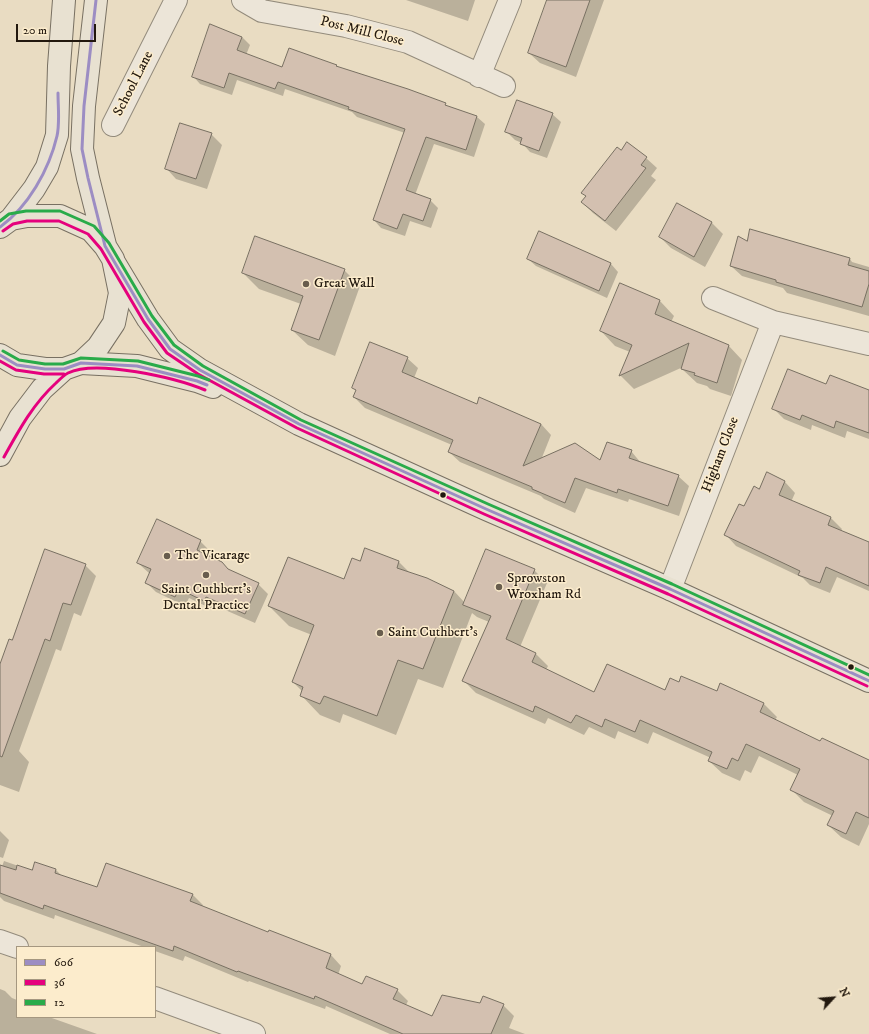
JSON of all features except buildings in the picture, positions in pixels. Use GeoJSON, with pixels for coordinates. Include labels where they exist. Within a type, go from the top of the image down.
{"type":"FeatureCollection","features":[{"type":"Feature","properties":{"kind":"main road"},"geometry":{"type":"LineString","coordinates":[[6,223],[34,189],[47,167],[57,135],[59,66],[64,0]]}},
{"type":"Feature","properties":{"kind":"main road"},"geometry":{"type":"LineString","coordinates":[[0,455],[20,418],[42,389],[98,347],[114,323],[120,292],[88,178],[82,149],[84,106],[96,0]]}},
{"type":"Feature","properties":{"kind":"main road"},"geometry":{"type":"LineString","coordinates":[[6,223],[27,216],[60,216],[90,230],[109,252],[148,319],[170,349],[200,370],[274,411],[479,506],[670,588],[869,681]]}},
{"type":"Feature","properties":{"kind":"main road"},"geometry":{"type":"LineString","coordinates":[[0,355],[17,365],[45,369],[72,366],[137,366],[197,381],[274,411]]}},
{"type":"Feature","properties":{"kind":"street","name":"School Lane"},"geometry":{"type":"LineString","coordinates":[[113,125],[176,0]]}},
{"type":"Feature","properties":{"kind":"street","name":"Post Mill Close"},"geometry":{"type":"LineString","coordinates":[[242,0],[262,12],[346,26],[408,42],[479,76],[504,86]]}},
{"type":"Feature","properties":{"kind":"street"},"geometry":{"type":"LineString","coordinates":[[479,76],[510,0]]}},
{"type":"Feature","properties":{"kind":"street"},"geometry":{"type":"LineString","coordinates":[[713,298],[773,322],[869,344]]}},
{"type":"Feature","properties":{"kind":"street","name":"Higham Close"},"geometry":{"type":"LineString","coordinates":[[670,588],[773,322]]}},
{"type":"Feature","properties":{"kind":"street"},"geometry":{"type":"LineString","coordinates":[[0,941],[16,947]]}},
{"type":"Feature","properties":{"kind":"street"},"geometry":{"type":"LineString","coordinates":[[156,998],[254,1034]]}},
{"type":"Feature","properties":{"kind":"transit line","name":"606"},"geometry":{"type":"LineString","coordinates":[[96,0],[84,106],[82,149],[88,178],[105,246],[148,319],[170,349],[200,370],[299,424],[486,509],[670,589],[869,681]]}},
{"type":"Feature","properties":{"kind":"transit line","name":"606"},"geometry":{"type":"LineString","coordinates":[[0,227],[20,209],[36,187],[49,162],[58,131],[58,93]]}},
{"type":"Feature","properties":{"kind":"transit line","name":"12"},"geometry":{"type":"LineString","coordinates":[[0,221],[9,214],[26,211],[60,211],[94,226],[109,243],[152,316],[174,345],[203,366],[301,420],[488,504],[672,584],[869,675]]}},
{"type":"Feature","properties":{"kind":"transit line","name":"36"},"geometry":{"type":"LineString","coordinates":[[3,231],[13,224],[27,221],[59,221],[88,234],[101,249],[144,322],[167,353],[198,374],[297,428],[484,514],[668,594],[867,686]]}},
{"type":"Feature","properties":{"kind":"transit line","name":"12"},"geometry":{"type":"LineString","coordinates":[[3,351],[19,360],[45,364],[63,364],[81,358],[138,361],[209,380]]}},
{"type":"Feature","properties":{"kind":"transit line","name":"606"},"geometry":{"type":"LineString","coordinates":[[0,355],[17,365],[45,369],[64,369],[81,363],[137,366],[197,381],[207,385]]}},
{"type":"Feature","properties":{"kind":"transit line","name":"36"},"geometry":{"type":"LineString","coordinates":[[0,361],[16,370],[44,374],[64,374]]}},
{"type":"Feature","properties":{"kind":"transit line","name":"36"},"geometry":{"type":"LineString","coordinates":[[4,457],[33,409],[48,391],[68,373],[81,369],[116,369],[175,380],[205,390]]}},
{"type":"Feature","properties":{"kind":"place","name":"Great Wall"},"geometry":{"type":"Point","coordinates":[306,284]}},
{"type":"Feature","properties":{"kind":"place","name":"The Vicarage"},"geometry":{"type":"Point","coordinates":[167,556]}},
{"type":"Feature","properties":{"kind":"place","name":"Saint Cuthbert's Dental Practice"},"geometry":{"type":"Point","coordinates":[206,575]}},
{"type":"Feature","properties":{"kind":"place","name":"Sprowston Wroxham Rd"},"geometry":{"type":"Point","coordinates":[499,587]}},
{"type":"Feature","properties":{"kind":"place","name":"Saint Cuthbert's"},"geometry":{"type":"Point","coordinates":[380,633]}}]}
